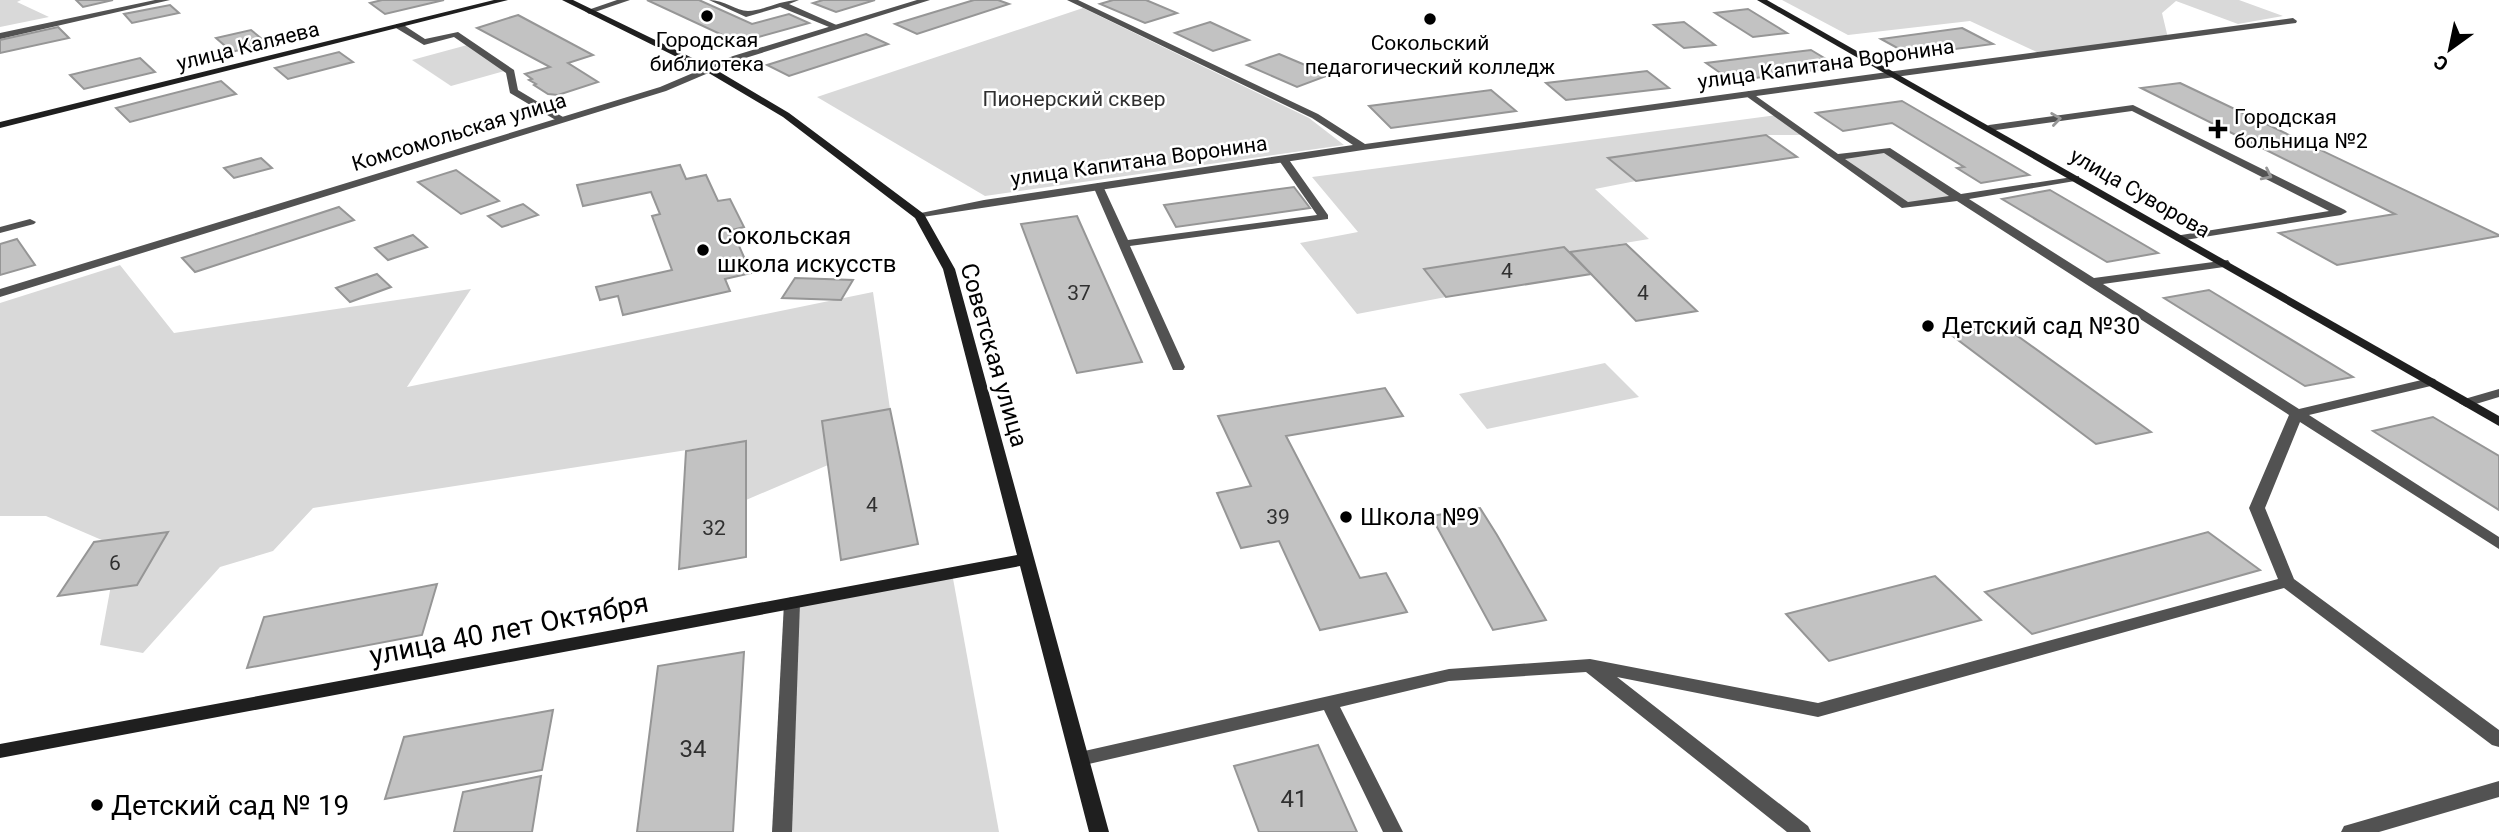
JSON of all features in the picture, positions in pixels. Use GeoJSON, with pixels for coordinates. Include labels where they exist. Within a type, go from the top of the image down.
{"type":"FeatureCollection","features":[{"type":"Feature","properties":{"kind":"main road","name":"улица Каляева"},"geometry":{"type":"LineString","coordinates":[[0,125],[504,0]]}},
{"type":"Feature","properties":{"kind":"main road","name":"Советская улица"},"geometry":{"type":"LineString","coordinates":[[566,0],[710,69],[786,115],[920,216],[948,269],[1099,832]]}},
{"type":"Feature","properties":{"kind":"main road","name":"улица Суворова"},"geometry":{"type":"LineString","coordinates":[[1761,0],[1895,74],[2499,422]]}},
{"type":"Feature","properties":{"kind":"main road","name":"улица 40 лет Октября"},"geometry":{"type":"LineString","coordinates":[[0,751],[1027,559]]}},
{"type":"Feature","properties":{"kind":"street"},"geometry":{"type":"LineString","coordinates":[[0,36],[166,0]]}},
{"type":"Feature","properties":{"kind":"street"},"geometry":{"type":"LineString","coordinates":[[589,11],[626,0]]}},
{"type":"Feature","properties":{"kind":"street"},"geometry":{"type":"LineString","coordinates":[[713,0],[746,14],[795,0]]}},
{"type":"Feature","properties":{"kind":"street","name":"Комсомольская улица"},"geometry":{"type":"LineString","coordinates":[[0,293],[663,89],[736,58],[926,0]]}},
{"type":"Feature","properties":{"kind":"street","name":"улица Капитана Воронина"},"geometry":{"type":"LineString","coordinates":[[1071,0],[1315,116],[1363,147]]}},
{"type":"Feature","properties":{"kind":"street"},"geometry":{"type":"LineString","coordinates":[[781,4],[837,27]]}},
{"type":"Feature","properties":{"kind":"street","name":"улица Капитана Воронина"},"geometry":{"type":"LineString","coordinates":[[920,216],[984,203],[1363,147],[2293,22]]}},
{"type":"Feature","properties":{"kind":"street"},"geometry":{"type":"LineString","coordinates":[[399,26],[424,42],[455,34],[511,72],[513,91],[563,120]]}},
{"type":"Feature","properties":{"kind":"street"},"geometry":{"type":"LineString","coordinates":[[1749,94],[1906,206],[2075,178]]}},
{"type":"Feature","properties":{"kind":"street"},"geometry":{"type":"LineString","coordinates":[[1989,128],[2133,108],[2341,212],[2179,238]]}},
{"type":"Feature","properties":{"kind":"street"},"geometry":{"type":"LineString","coordinates":[[1836,157],[1886,150],[2499,544]]}},
{"type":"Feature","properties":{"kind":"street"},"geometry":{"type":"LineString","coordinates":[[1122,244],[1324,217],[1283,159]]}},
{"type":"Feature","properties":{"kind":"street"},"geometry":{"type":"LineString","coordinates":[[1098,186],[1178,367]]}},
{"type":"Feature","properties":{"kind":"street"},"geometry":{"type":"LineString","coordinates":[[0,230],[30,222]]}},
{"type":"Feature","properties":{"kind":"street"},"geometry":{"type":"LineString","coordinates":[[2092,282],[2224,263]]}},
{"type":"Feature","properties":{"kind":"street"},"geometry":{"type":"LineString","coordinates":[[2296,414],[2430,382]]}},
{"type":"Feature","properties":{"kind":"street"},"geometry":{"type":"LineString","coordinates":[[2466,403],[2499,393]]}},
{"type":"Feature","properties":{"kind":"street"},"geometry":{"type":"LineString","coordinates":[[2296,414],[2258,508],[2287,582],[2499,740]]}},
{"type":"Feature","properties":{"kind":"street"},"geometry":{"type":"LineString","coordinates":[[1080,759],[1449,675],[1590,666],[1818,710],[2287,582]]}},
{"type":"Feature","properties":{"kind":"street"},"geometry":{"type":"LineString","coordinates":[[782,832],[792,603]]}},
{"type":"Feature","properties":{"kind":"street"},"geometry":{"type":"LineString","coordinates":[[1590,666],[1801,832]]}},
{"type":"Feature","properties":{"kind":"street"},"geometry":{"type":"LineString","coordinates":[[1329,703],[1392,832]]}},
{"type":"Feature","properties":{"kind":"street"},"geometry":{"type":"LineString","coordinates":[[2351,832],[2499,789]]}},
{"type":"Feature","properties":{"kind":"green space"},"geometry":{"type":"Polygon","coordinates":[[[0,0],[21,0],[17,2],[49,17],[0,27],[0,0]]]}},
{"type":"Feature","properties":{"kind":"green space"},"geometry":{"type":"Polygon","coordinates":[[[1782,0],[2239,0],[2283,16],[2238,24],[2176,1],[2162,13],[2168,38],[2041,54],[1970,21],[1848,35],[1782,0]]]}},
{"type":"Feature","properties":{"kind":"green space","name":"Пионерский сквер"},"geometry":{"type":"Polygon","coordinates":[[[1083,8],[1309,118],[1344,145],[985,196],[817,97],[1083,8]]]}},
{"type":"Feature","properties":{"kind":"green space"},"geometry":{"type":"Polygon","coordinates":[[[471,44],[508,70],[451,86],[412,60],[471,44]]]}},
{"type":"Feature","properties":{"kind":"green space"},"geometry":{"type":"Polygon","coordinates":[[[1777,115],[1806,135],[1766,135],[1609,159],[1636,181],[1595,189],[1649,239],[1570,252],[1564,247],[1425,269],[1446,297],[1357,314],[1300,243],[1358,232],[1312,177],[1777,115]]]}},
{"type":"Feature","properties":{"kind":"green space"},"geometry":{"type":"Polygon","coordinates":[[[1886,150],[1961,198],[1906,206],[1836,157],[1886,150]]]}},
{"type":"Feature","properties":{"kind":"green space"},"geometry":{"type":"Polygon","coordinates":[[[120,265],[174,333],[471,289],[407,387],[873,292],[890,409],[822,421],[828,465],[746,500],[745,441],[313,508],[273,551],[220,567],[143,653],[100,645],[118,547],[46,516],[0,516],[0,303],[120,265]]]}},
{"type":"Feature","properties":{"kind":"green space"},"geometry":{"type":"Polygon","coordinates":[[[1605,363],[1639,397],[1487,429],[1459,394],[1605,363]]]}},
{"type":"Feature","properties":{"kind":"green space"},"geometry":{"type":"Polygon","coordinates":[[[952,573],[999,832],[786,832],[792,603],[952,573]]]}},
{"type":"Feature","properties":{"kind":"building"},"geometry":{"type":"Polygon","coordinates":[[[76,0],[113,0],[83,7],[76,0]]]}},
{"type":"Feature","properties":{"kind":"building"},"geometry":{"type":"Polygon","coordinates":[[[382,0],[444,0],[385,14],[370,3],[382,0]]]}},
{"type":"Feature","properties":{"kind":"building"},"geometry":{"type":"Polygon","coordinates":[[[647,0],[699,0],[752,24],[789,14],[809,23],[751,39],[733,40],[647,0]]]}},
{"type":"Feature","properties":{"kind":"building"},"geometry":{"type":"Polygon","coordinates":[[[823,0],[875,0],[836,12],[813,3],[823,0]]]}},
{"type":"Feature","properties":{"kind":"building"},"geometry":{"type":"Polygon","coordinates":[[[974,0],[998,0],[1009,4],[917,34],[895,24],[974,0]]]}},
{"type":"Feature","properties":{"kind":"building"},"geometry":{"type":"Polygon","coordinates":[[[1113,0],[1146,0],[1177,13],[1145,23],[1100,4],[1113,0]]]}},
{"type":"Feature","properties":{"kind":"building"},"geometry":{"type":"Polygon","coordinates":[[[170,5],[179,13],[132,23],[124,14],[170,5]]]}},
{"type":"Feature","properties":{"kind":"building"},"geometry":{"type":"Polygon","coordinates":[[[1748,9],[1787,33],[1753,37],[1715,13],[1748,9]]]}},
{"type":"Feature","properties":{"kind":"building"},"geometry":{"type":"Polygon","coordinates":[[[518,15],[593,55],[568,63],[598,82],[558,95],[548,94],[534,85],[536,84],[529,80],[532,79],[525,74],[550,67],[477,28],[518,15]]]}},
{"type":"Feature","properties":{"kind":"building"},"geometry":{"type":"Polygon","coordinates":[[[1210,22],[1249,40],[1213,51],[1175,33],[1210,22]]]}},
{"type":"Feature","properties":{"kind":"building"},"geometry":{"type":"Polygon","coordinates":[[[1684,22],[1715,45],[1684,48],[1654,25],[1684,22]]]}},
{"type":"Feature","properties":{"kind":"building"},"geometry":{"type":"Polygon","coordinates":[[[58,27],[69,38],[0,53],[0,40],[58,27]]]}},
{"type":"Feature","properties":{"kind":"building"},"geometry":{"type":"Polygon","coordinates":[[[1962,28],[1993,44],[1910,55],[1881,39],[1962,28]]]}},
{"type":"Feature","properties":{"kind":"building"},"geometry":{"type":"Polygon","coordinates":[[[251,30],[267,43],[232,52],[216,38],[251,30]]]}},
{"type":"Feature","properties":{"kind":"building"},"geometry":{"type":"Polygon","coordinates":[[[866,34],[888,44],[789,76],[767,65],[866,34]]]}},
{"type":"Feature","properties":{"kind":"building"},"geometry":{"type":"Polygon","coordinates":[[[1811,50],[1839,67],[1732,81],[1706,63],[1811,50]]]}},
{"type":"Feature","properties":{"kind":"building"},"geometry":{"type":"Polygon","coordinates":[[[339,52],[353,62],[288,79],[275,68],[339,52]]]}},
{"type":"Feature","properties":{"kind":"building"},"geometry":{"type":"Polygon","coordinates":[[[1279,54],[1329,75],[1297,87],[1247,65],[1279,54]]]}},
{"type":"Feature","properties":{"kind":"building"},"geometry":{"type":"Polygon","coordinates":[[[140,58],[155,72],[84,89],[70,75],[140,58]]]}},
{"type":"Feature","properties":{"kind":"building"},"geometry":{"type":"Polygon","coordinates":[[[1647,71],[1669,88],[1566,100],[1546,83],[1647,71]]]}},
{"type":"Feature","properties":{"kind":"building"},"geometry":{"type":"Polygon","coordinates":[[[221,81],[236,94],[130,122],[116,108],[221,81]]]}},
{"type":"Feature","properties":{"kind":"building"},"geometry":{"type":"Polygon","coordinates":[[[2180,83],[2499,236],[2337,265],[2279,233],[2395,214],[2141,88],[2180,83]]]}},
{"type":"Feature","properties":{"kind":"building"},"geometry":{"type":"Polygon","coordinates":[[[1491,90],[1516,111],[1391,128],[1369,106],[1491,90]]]}},
{"type":"Feature","properties":{"kind":"building"},"geometry":{"type":"Polygon","coordinates":[[[1902,101],[2029,175],[1981,183],[1957,168],[1964,167],[1892,123],[1843,131],[1816,113],[1902,101]]]}},
{"type":"Feature","properties":{"kind":"building"},"geometry":{"type":"Polygon","coordinates":[[[1766,135],[1797,157],[1636,181],[1608,158],[1766,135]]]}},
{"type":"Feature","properties":{"kind":"building"},"geometry":{"type":"Polygon","coordinates":[[[261,158],[272,168],[234,178],[224,168],[261,158]]]}},
{"type":"Feature","properties":{"kind":"building","name":"Сокольская школа искусств"},"geometry":{"type":"Polygon","coordinates":[[[680,165],[686,179],[706,175],[718,201],[730,199],[744,227],[732,230],[751,273],[725,279],[730,291],[623,315],[618,296],[600,300],[596,287],[672,270],[652,216],[660,214],[651,192],[583,206],[577,185],[680,165]]]}},
{"type":"Feature","properties":{"kind":"building"},"geometry":{"type":"Polygon","coordinates":[[[456,170],[499,201],[461,214],[418,182],[456,170]]]}},
{"type":"Feature","properties":{"kind":"building"},"geometry":{"type":"Polygon","coordinates":[[[1294,187],[1310,208],[1176,227],[1164,205],[1294,187]]]}},
{"type":"Feature","properties":{"kind":"building"},"geometry":{"type":"Polygon","coordinates":[[[2050,190],[2158,253],[2107,262],[2002,199],[2050,190]]]}},
{"type":"Feature","properties":{"kind":"building"},"geometry":{"type":"Polygon","coordinates":[[[523,204],[538,215],[502,227],[488,216],[523,204]]]}},
{"type":"Feature","properties":{"kind":"building"},"geometry":{"type":"Polygon","coordinates":[[[339,207],[354,220],[195,272],[182,258],[339,207]]]}},
{"type":"Feature","properties":{"kind":"building"},"geometry":{"type":"Polygon","coordinates":[[[1077,216],[1142,362],[1077,373],[1021,224],[1077,216]]]}},
{"type":"Feature","properties":{"kind":"building"},"geometry":{"type":"Polygon","coordinates":[[[413,235],[427,247],[388,260],[375,248],[413,235]]]}},
{"type":"Feature","properties":{"kind":"building"},"geometry":{"type":"Polygon","coordinates":[[[17,239],[35,265],[0,275],[0,244],[17,239]]]}},
{"type":"Feature","properties":{"kind":"building"},"geometry":{"type":"Polygon","coordinates":[[[1626,244],[1697,311],[1636,321],[1570,252],[1626,244]]]}},
{"type":"Feature","properties":{"kind":"building"},"geometry":{"type":"Polygon","coordinates":[[[1564,247],[1591,274],[1446,297],[1424,269],[1564,247]]]}},
{"type":"Feature","properties":{"kind":"building"},"geometry":{"type":"Polygon","coordinates":[[[377,274],[391,287],[350,302],[336,288],[377,274]]]}},
{"type":"Feature","properties":{"kind":"building"},"geometry":{"type":"Polygon","coordinates":[[[795,278],[853,280],[841,300],[782,298],[795,278]]]}},
{"type":"Feature","properties":{"kind":"building"},"geometry":{"type":"Polygon","coordinates":[[[2209,290],[2353,377],[2305,386],[2164,298],[2209,290]]]}},
{"type":"Feature","properties":{"kind":"building"},"geometry":{"type":"Polygon","coordinates":[[[2001,324],[2151,432],[2096,444],[1950,334],[2001,324]]]}},
{"type":"Feature","properties":{"kind":"building"},"geometry":{"type":"Polygon","coordinates":[[[1385,388],[1403,416],[1286,436],[1360,578],[1386,573],[1407,612],[1320,630],[1279,541],[1241,548],[1217,493],[1251,486],[1218,416],[1385,388]]]}},
{"type":"Feature","properties":{"kind":"building"},"geometry":{"type":"Polygon","coordinates":[[[890,409],[918,544],[841,560],[822,421],[890,409]]]}},
{"type":"Feature","properties":{"kind":"building"},"geometry":{"type":"Polygon","coordinates":[[[2433,417],[2499,456],[2499,510],[2373,431],[2433,417]]]}},
{"type":"Feature","properties":{"kind":"building"},"geometry":{"type":"Polygon","coordinates":[[[746,441],[746,557],[679,569],[686,451],[746,441]]]}},
{"type":"Feature","properties":{"kind":"building"},"geometry":{"type":"Polygon","coordinates":[[[1480,508],[1546,620],[1493,630],[1431,516],[1480,508]]]}},
{"type":"Feature","properties":{"kind":"building"},"geometry":{"type":"Polygon","coordinates":[[[168,532],[137,585],[58,596],[94,542],[168,532]]]}},
{"type":"Feature","properties":{"kind":"building"},"geometry":{"type":"Polygon","coordinates":[[[2208,532],[2260,570],[2032,634],[1985,592],[2208,532]]]}},
{"type":"Feature","properties":{"kind":"building"},"geometry":{"type":"Polygon","coordinates":[[[1935,576],[1981,620],[1829,661],[1786,614],[1935,576]]]}},
{"type":"Feature","properties":{"kind":"building"},"geometry":{"type":"Polygon","coordinates":[[[437,584],[422,635],[247,668],[264,617],[437,584]]]}},
{"type":"Feature","properties":{"kind":"building"},"geometry":{"type":"Polygon","coordinates":[[[744,652],[733,832],[637,832],[658,666],[744,652]]]}},
{"type":"Feature","properties":{"kind":"building"},"geometry":{"type":"Polygon","coordinates":[[[553,710],[542,770],[385,799],[404,737],[553,710]]]}},
{"type":"Feature","properties":{"kind":"building"},"geometry":{"type":"Polygon","coordinates":[[[1318,745],[1357,832],[1259,832],[1234,766],[1318,745]]]}},
{"type":"Feature","properties":{"kind":"building"},"geometry":{"type":"Polygon","coordinates":[[[541,776],[532,832],[454,832],[463,792],[541,776]]]}},
{"type":"Feature","properties":{"kind":"place","name":"Городская библиотека"},"geometry":{"type":"Point","coordinates":[707,16]}},
{"type":"Feature","properties":{"kind":"place","name":"Сокольский педагогический колледж"},"geometry":{"type":"Point","coordinates":[1430,19]}},
{"type":"Feature","properties":{"kind":"place","name":"Городская больница №2"},"geometry":{"type":"Point","coordinates":[2218,129]}},
{"type":"Feature","properties":{"kind":"place","name":"Сокольская школа искусств"},"geometry":{"type":"Point","coordinates":[703,250]}},
{"type":"Feature","properties":{"kind":"place","name":"Детский сад №30"},"geometry":{"type":"Point","coordinates":[1928,326]}},
{"type":"Feature","properties":{"kind":"place","name":"Школа №9"},"geometry":{"type":"Point","coordinates":[1346,517]}},
{"type":"Feature","properties":{"kind":"place","name":"Детский сад № 19"},"geometry":{"type":"Point","coordinates":[97,805]}}]}
